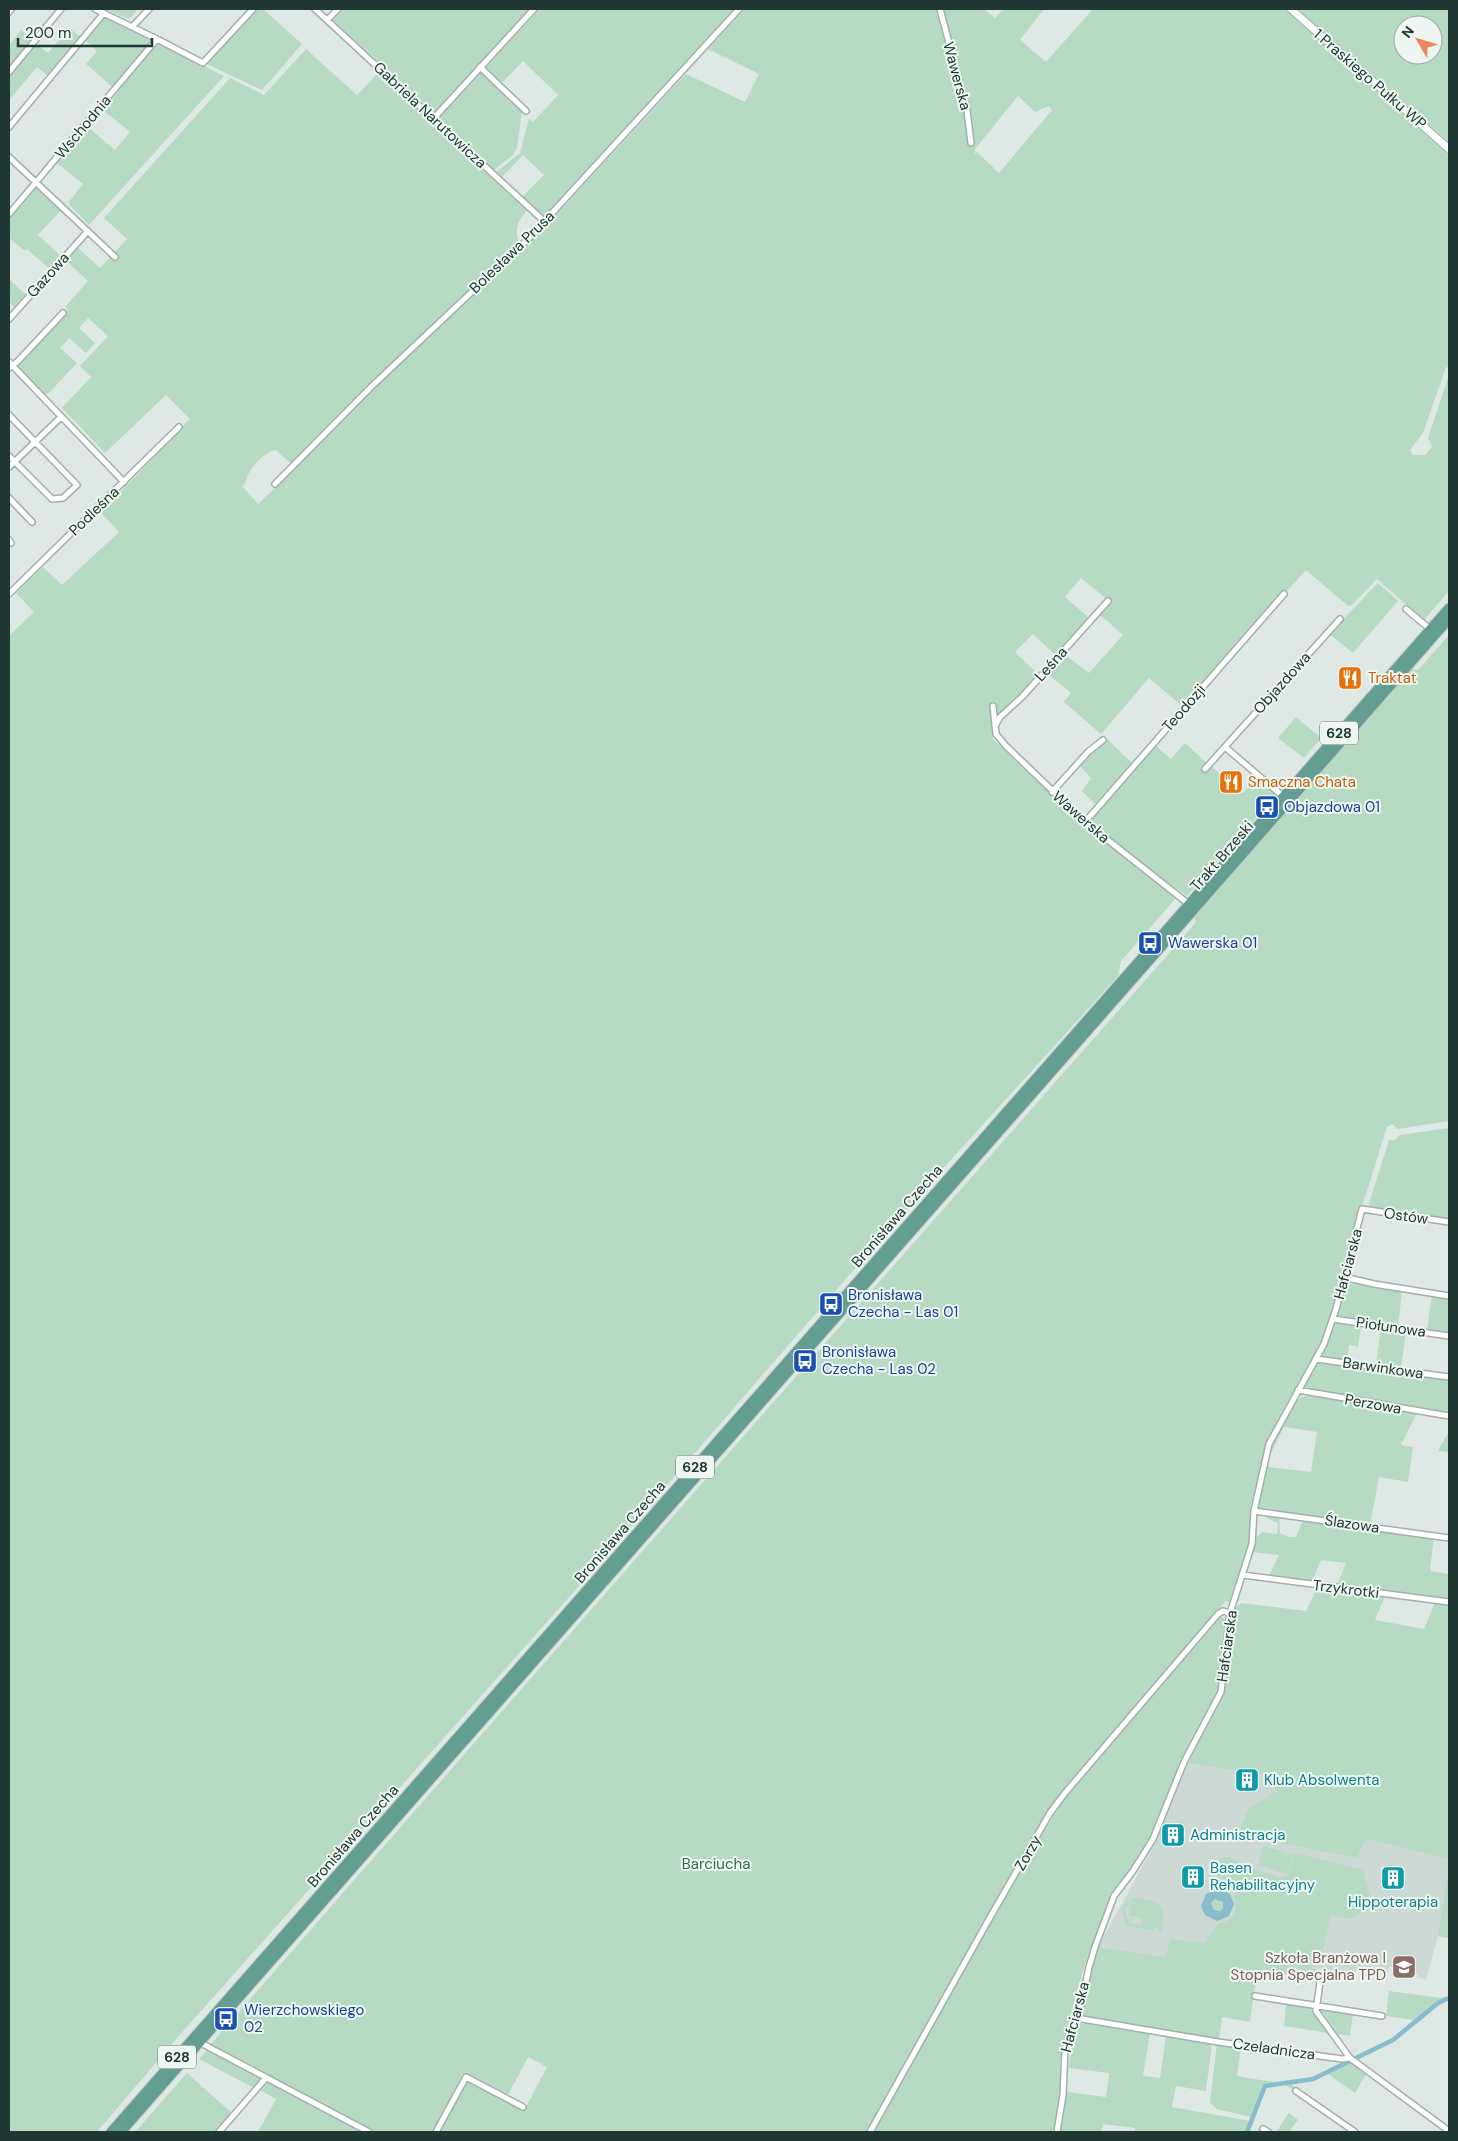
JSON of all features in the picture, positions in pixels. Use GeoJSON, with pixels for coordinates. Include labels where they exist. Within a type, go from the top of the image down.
{"type":"FeatureCollection","features":[{"type":"Feature","properties":{"kind":"main road","name":"Trakt Brzeski"},"geometry":{"type":"LineString","coordinates":[[1286,799],[1449,608]]}},
{"type":"Feature","properties":{"kind":"main road","name":"Trakt Brzeski"},"geometry":{"type":"LineString","coordinates":[[1191,906],[1449,619]]}},
{"type":"Feature","properties":{"kind":"main road","name":"Bronisława Czecha"},"geometry":{"type":"LineString","coordinates":[[121,2132],[197,2040],[1191,906]]}},
{"type":"Feature","properties":{"kind":"main road","name":"Bronisława Czecha"},"geometry":{"type":"LineString","coordinates":[[111,2132],[197,2040]]}},
{"type":"Feature","properties":{"kind":"street"},"geometry":{"type":"LineString","coordinates":[[9,72],[61,9]]}},
{"type":"Feature","properties":{"kind":"street"},"geometry":{"type":"LineString","coordinates":[[95,9],[133,26],[204,63],[253,9]]}},
{"type":"Feature","properties":{"kind":"street"},"geometry":{"type":"LineString","coordinates":[[133,26],[149,9]]}},
{"type":"Feature","properties":{"kind":"street","name":"Gabriela Narutowicza"},"geometry":{"type":"LineString","coordinates":[[315,9],[545,222]]}},
{"type":"Feature","properties":{"kind":"street"},"geometry":{"type":"LineString","coordinates":[[327,20],[338,9]]}},
{"type":"Feature","properties":{"kind":"street"},"geometry":{"type":"LineString","coordinates":[[434,118],[534,9]]}},
{"type":"Feature","properties":{"kind":"street","name":"Bolesława Prusa"},"geometry":{"type":"LineString","coordinates":[[275,484],[366,392],[545,222],[738,9]]}},
{"type":"Feature","properties":{"kind":"street","name":"Wawerska"},"geometry":{"type":"LineString","coordinates":[[940,9],[967,111],[971,143]]}},
{"type":"Feature","properties":{"kind":"street","name":"1 Praskiego Pułku WP"},"geometry":{"type":"LineString","coordinates":[[1291,9],[1449,149]]}},
{"type":"Feature","properties":{"kind":"street"},"geometry":{"type":"LineString","coordinates":[[9,128],[104,13]]}},
{"type":"Feature","properties":{"kind":"street","name":"Wschodnia"},"geometry":{"type":"LineString","coordinates":[[9,214],[157,39]]}},
{"type":"Feature","properties":{"kind":"street"},"geometry":{"type":"LineString","coordinates":[[480,67],[526,111]]}},
{"type":"Feature","properties":{"kind":"street"},"geometry":{"type":"LineString","coordinates":[[9,157],[114,257]]}},
{"type":"Feature","properties":{"kind":"street","name":"Gazowa"},"geometry":{"type":"LineString","coordinates":[[9,319],[88,231]]}},
{"type":"Feature","properties":{"kind":"street"},"geometry":{"type":"LineString","coordinates":[[63,313],[10,365],[124,482]]}},
{"type":"Feature","properties":{"kind":"street"},"geometry":{"type":"LineString","coordinates":[[9,415],[77,484],[63,498],[52,499],[9,456]]}},
{"type":"Feature","properties":{"kind":"street"},"geometry":{"type":"LineString","coordinates":[[9,467],[61,417]]}},
{"type":"Feature","properties":{"kind":"street","name":"Podleśna"},"geometry":{"type":"LineString","coordinates":[[10,591],[179,428]]}},
{"type":"Feature","properties":{"kind":"street"},"geometry":{"type":"LineString","coordinates":[[9,498],[32,522]]}},
{"type":"Feature","properties":{"kind":"street","name":"Teodozji"},"geometry":{"type":"LineString","coordinates":[[1084,822],[1284,594]]}},
{"type":"Feature","properties":{"kind":"street","name":"Leśna"},"geometry":{"type":"LineString","coordinates":[[995,726],[1000,717],[1022,697],[1108,601]]}},
{"type":"Feature","properties":{"kind":"street"},"geometry":{"type":"LineString","coordinates":[[1406,608],[1430,629]]}},
{"type":"Feature","properties":{"kind":"street","name":"Objazdowa"},"geometry":{"type":"LineString","coordinates":[[1205,769],[1340,619]]}},
{"type":"Feature","properties":{"kind":"street","name":"Wawerska"},"geometry":{"type":"LineString","coordinates":[[993,706],[995,726],[1000,739],[1052,792],[1084,822],[1191,906]]}},
{"type":"Feature","properties":{"kind":"street"},"geometry":{"type":"LineString","coordinates":[[1052,792],[1088,752],[1103,740]]}},
{"type":"Feature","properties":{"kind":"street"},"geometry":{"type":"LineString","coordinates":[[1225,747],[1286,799]]}},
{"type":"Feature","properties":{"kind":"street","name":"Ostów"},"geometry":{"type":"LineString","coordinates":[[1362,1209],[1449,1222]]}},
{"type":"Feature","properties":{"kind":"street","name":"Hafciarska"},"geometry":{"type":"LineString","coordinates":[[1057,2132],[1063,2095],[1065,2050],[1070,2031],[1081,2006],[1089,1967],[1114,1896],[1133,1871],[1153,1839],[1184,1762],[1220,1692],[1230,1613],[1252,1544],[1254,1511],[1269,1444],[1316,1359],[1333,1320],[1362,1209]]}},
{"type":"Feature","properties":{"kind":"street"},"geometry":{"type":"LineString","coordinates":[[1344,1277],[1374,1284],[1449,1296]]}},
{"type":"Feature","properties":{"kind":"street","name":"Piołunowa"},"geometry":{"type":"LineString","coordinates":[[1333,1320],[1449,1336]]}},
{"type":"Feature","properties":{"kind":"street","name":"Barwinkowa"},"geometry":{"type":"LineString","coordinates":[[1316,1359],[1449,1377]]}},
{"type":"Feature","properties":{"kind":"street","name":"Perzowa"},"geometry":{"type":"LineString","coordinates":[[1298,1390],[1449,1416]]}},
{"type":"Feature","properties":{"kind":"street","name":"Ślazowa"},"geometry":{"type":"LineString","coordinates":[[1254,1511],[1449,1538]]}},
{"type":"Feature","properties":{"kind":"street","name":"Trzykrotki"},"geometry":{"type":"LineString","coordinates":[[1243,1575],[1449,1602]]}},
{"type":"Feature","properties":{"kind":"street","name":"Zorzy"},"geometry":{"type":"LineString","coordinates":[[870,2132],[988,1921],[1064,1793],[1217,1615],[1223,1611],[1230,1613]]}},
{"type":"Feature","properties":{"kind":"street"},"geometry":{"type":"LineString","coordinates":[[1320,1982],[1316,2011],[1351,2059],[1449,2131]]}},
{"type":"Feature","properties":{"kind":"street"},"geometry":{"type":"LineString","coordinates":[[1255,1996],[1382,2016]]}},
{"type":"Feature","properties":{"kind":"street","name":"Czeladnicza"},"geometry":{"type":"LineString","coordinates":[[1076,2018],[1218,2042],[1351,2059]]}},
{"type":"Feature","properties":{"kind":"street"},"geometry":{"type":"LineString","coordinates":[[197,2040],[369,2132]]}},
{"type":"Feature","properties":{"kind":"street"},"geometry":{"type":"LineString","coordinates":[[436,2132],[466,2077],[524,2107]]}},
{"type":"Feature","properties":{"kind":"street"},"geometry":{"type":"LineString","coordinates":[[219,2132],[266,2078]]}},
{"type":"Feature","properties":{"kind":"street"},"geometry":{"type":"LineString","coordinates":[[1296,2091],[1355,2132]]}},
{"type":"Feature","properties":{"kind":"shaded area"},"geometry":{"type":"Polygon","coordinates":[[[1187,1763],[1449,1800],[1449,1938],[1438,1936],[1426,1980],[1417,1977],[1418,1974],[1406,1971],[1405,1979],[1398,1977],[1401,1970],[1389,1966],[1388,1972],[1358,1966],[1354,1977],[1320,1968],[1318,1980],[1098,1947],[1154,1845],[1187,1763]]]}},
{"type":"Feature","properties":{"kind":"green space"},"geometry":{"type":"Polygon","coordinates":[[[105,9],[138,9],[129,19],[105,9]]]}},
{"type":"Feature","properties":{"kind":"green space"},"geometry":{"type":"Polygon","coordinates":[[[256,9],[263,9],[302,44],[262,90],[207,64],[256,9]]]}},
{"type":"Feature","properties":{"kind":"green space"},"geometry":{"type":"Polygon","coordinates":[[[344,9],[531,9],[435,113],[333,20],[344,9]]]}},
{"type":"Feature","properties":{"kind":"green space"},"geometry":{"type":"Polygon","coordinates":[[[540,9],[734,9],[545,218],[522,197],[544,175],[523,155],[501,178],[495,173],[520,153],[529,118],[533,122],[558,95],[523,61],[502,83],[486,67],[540,9]]]}},
{"type":"Feature","properties":{"kind":"green space"},"geometry":{"type":"Polygon","coordinates":[[[745,9],[984,9],[995,18],[1003,9],[1044,9],[1020,40],[1046,62],[1093,9],[1285,9],[1449,155],[1449,368],[1446,367],[1423,433],[1410,450],[1413,455],[1425,455],[1432,447],[1428,438],[1449,375],[1449,591],[1424,620],[1377,579],[1352,605],[1348,606],[1306,570],[1183,707],[1149,678],[1101,734],[1064,702],[1071,693],[1048,674],[1064,654],[1089,673],[1123,635],[1098,613],[1109,601],[1081,578],[1065,597],[1087,616],[1088,620],[1056,656],[1033,634],[1015,652],[1039,675],[993,729],[993,739],[1082,821],[1176,898],[1121,961],[1118,976],[917,1197],[587,1577],[177,2038],[97,2132],[9,2132],[9,636],[34,612],[16,593],[43,567],[62,585],[119,532],[100,512],[155,457],[154,454],[190,419],[166,395],[105,453],[62,408],[91,377],[80,366],[108,336],[88,318],[79,328],[95,343],[86,353],[69,338],[60,348],[77,363],[49,393],[42,394],[17,366],[68,310],[65,307],[88,281],[65,260],[77,247],[100,268],[127,239],[104,218],[230,78],[264,95],[306,49],[357,95],[379,72],[527,211],[517,226],[519,244],[292,465],[276,450],[261,458],[252,468],[245,484],[242,486],[258,504],[295,469],[293,467],[484,281],[543,229],[686,74],[745,102],[759,74],[708,49],[745,9]],[[1018,96],[975,149],[975,154],[977,152],[999,173],[1052,110],[1049,106],[1035,112],[1018,96]]]}},
{"type":"Feature","properties":{"kind":"green space"},"geometry":{"type":"Polygon","coordinates":[[[1296,9],[1449,9],[1449,143],[1296,9]]]}},
{"type":"Feature","properties":{"kind":"green space"},"geometry":{"type":"Polygon","coordinates":[[[104,17],[224,76],[89,225],[68,203],[83,184],[57,163],[88,127],[115,150],[130,132],[103,110],[118,92],[86,64],[97,51],[85,40],[104,17]]]}},
{"type":"Feature","properties":{"kind":"green space"},"geometry":{"type":"Polygon","coordinates":[[[69,28],[81,37],[48,76],[37,67],[9,100],[9,76],[36,44],[48,53],[69,28]]]}},
{"type":"Feature","properties":{"kind":"green space"},"geometry":{"type":"Polygon","coordinates":[[[21,30],[33,40],[9,70],[9,46],[21,30]]]}},
{"type":"Feature","properties":{"kind":"green space"},"geometry":{"type":"Polygon","coordinates":[[[482,72],[522,111],[517,148],[513,155],[494,170],[438,119],[482,72]]]}},
{"type":"Feature","properties":{"kind":"green space"},"geometry":{"type":"Polygon","coordinates":[[[36,187],[62,209],[38,235],[62,257],[50,269],[27,249],[25,251],[9,238],[9,218],[36,187]]]}},
{"type":"Feature","properties":{"kind":"green space"},"geometry":{"type":"Polygon","coordinates":[[[9,279],[26,295],[15,308],[9,302],[9,279]]]}},
{"type":"Feature","properties":{"kind":"green space"},"geometry":{"type":"Polygon","coordinates":[[[1378,583],[1398,601],[1353,653],[1329,634],[1378,583]]]}},
{"type":"Feature","properties":{"kind":"green space","name":"Barciucha"},"geometry":{"type":"Polygon","coordinates":[[[1449,635],[1449,1121],[1398,1129],[1392,1124],[1387,1127],[1347,1254],[1323,1343],[1278,1419],[1269,1439],[1250,1544],[1229,1602],[1226,1601],[1066,1787],[1034,1836],[993,1906],[866,2132],[439,2132],[467,2080],[524,2111],[547,2067],[528,2057],[508,2095],[464,2072],[433,2132],[375,2132],[210,2045],[1173,949],[1196,922],[1194,918],[1412,669],[1418,670],[1449,635]]]}},
{"type":"Feature","properties":{"kind":"green space"},"geometry":{"type":"Polygon","coordinates":[[[1296,717],[1321,738],[1304,758],[1278,738],[1296,717]]]}},
{"type":"Feature","properties":{"kind":"green space"},"geometry":{"type":"Polygon","coordinates":[[[1107,739],[1132,763],[1095,804],[1082,791],[1091,778],[1080,766],[1107,739]]]}},
{"type":"Feature","properties":{"kind":"green space"},"geometry":{"type":"Polygon","coordinates":[[[1185,743],[1207,763],[1202,769],[1205,772],[1211,766],[1242,794],[1257,778],[1276,795],[1187,896],[1169,883],[1165,884],[1088,821],[1155,745],[1171,759],[1185,743]]]}},
{"type":"Feature","properties":{"kind":"green space"},"geometry":{"type":"Polygon","coordinates":[[[1449,1128],[1449,1221],[1370,1209],[1368,1207],[1389,1140],[1395,1140],[1400,1135],[1449,1128]]]}},
{"type":"Feature","properties":{"kind":"green space"},"geometry":{"type":"Polygon","coordinates":[[[1344,1282],[1402,1291],[1398,1327],[1335,1318],[1344,1282]]]}},
{"type":"Feature","properties":{"kind":"green space"},"geometry":{"type":"Polygon","coordinates":[[[1432,1295],[1449,1298],[1449,1334],[1427,1331],[1432,1295]]]}},
{"type":"Feature","properties":{"kind":"green space"},"geometry":{"type":"Polygon","coordinates":[[[1334,1321],[1361,1326],[1358,1347],[1349,1345],[1347,1362],[1321,1358],[1334,1321]]]}},
{"type":"Feature","properties":{"kind":"green space"},"geometry":{"type":"Polygon","coordinates":[[[1381,1329],[1406,1332],[1401,1367],[1376,1363],[1381,1329]]]}},
{"type":"Feature","properties":{"kind":"green space"},"geometry":{"type":"Polygon","coordinates":[[[1319,1361],[1449,1379],[1449,1414],[1302,1390],[1319,1361]]]}},
{"type":"Feature","properties":{"kind":"green space"},"geometry":{"type":"Polygon","coordinates":[[[1308,1395],[1417,1413],[1401,1445],[1413,1447],[1408,1482],[1379,1477],[1370,1525],[1255,1509],[1268,1467],[1311,1472],[1317,1432],[1284,1427],[1270,1455],[1278,1428],[1287,1411],[1300,1398],[1308,1395]]]}},
{"type":"Feature","properties":{"kind":"green space"},"geometry":{"type":"Polygon","coordinates":[[[1449,1431],[1449,1452],[1438,1451],[1449,1431]]]}},
{"type":"Feature","properties":{"kind":"green space"},"geometry":{"type":"Polygon","coordinates":[[[1264,1514],[1279,1517],[1280,1533],[1289,1537],[1296,1537],[1303,1520],[1434,1537],[1430,1571],[1449,1574],[1449,1599],[1337,1585],[1346,1563],[1321,1560],[1312,1582],[1269,1576],[1279,1555],[1252,1552],[1254,1537],[1262,1532],[1277,1534],[1278,1523],[1267,1518],[1264,1514]]]}},
{"type":"Feature","properties":{"kind":"green space"},"geometry":{"type":"Polygon","coordinates":[[[1317,1588],[1385,1596],[1375,1620],[1424,1629],[1435,1602],[1449,1604],[1449,1859],[1369,1839],[1364,1842],[1357,1858],[1241,1835],[1240,1830],[1249,1808],[1277,1791],[1274,1790],[1276,1776],[1187,1763],[1216,1705],[1235,1608],[1241,1603],[1306,1611],[1317,1588]]]}},
{"type":"Feature","properties":{"kind":"green space"},"geometry":{"type":"Polygon","coordinates":[[[1219,1616],[1227,1620],[1219,1691],[1194,1735],[1176,1774],[1162,1814],[1132,1871],[1114,1895],[1087,1958],[1060,2060],[1061,2100],[1054,2132],[873,2132],[1028,1857],[1067,1794],[1219,1616]]]}},
{"type":"Feature","properties":{"kind":"green space"},"geometry":{"type":"Polygon","coordinates":[[[1263,1846],[1293,1854],[1288,1874],[1258,1865],[1263,1846]]]}},
{"type":"Feature","properties":{"kind":"green space"},"geometry":{"type":"Polygon","coordinates":[[[1295,1853],[1363,1870],[1370,1895],[1369,1903],[1363,1911],[1349,1919],[1331,1915],[1321,1958],[1313,1960],[1312,1968],[1320,1972],[1319,1980],[1257,1971],[1250,2022],[1222,2017],[1219,2039],[1081,2016],[1090,1972],[1098,1947],[1166,1957],[1170,1939],[1205,1943],[1218,1924],[1227,1921],[1236,1912],[1234,1896],[1240,1886],[1214,1874],[1222,1857],[1230,1857],[1239,1862],[1240,1870],[1246,1873],[1242,1881],[1249,1868],[1282,1878],[1289,1874],[1295,1853]]]}},
{"type":"Feature","properties":{"kind":"green space"},"geometry":{"type":"Polygon","coordinates":[[[1449,1868],[1449,1938],[1438,1936],[1449,1868]]]}},
{"type":"Feature","properties":{"kind":"green space"},"geometry":{"type":"Polygon","coordinates":[[[1136,1898],[1157,1903],[1163,1910],[1161,1932],[1158,1931],[1158,1927],[1151,1930],[1125,1926],[1122,1908],[1127,1901],[1136,1898]],[[1131,1903],[1125,1909],[1126,1917],[1131,1923],[1142,1925],[1143,1918],[1129,1916],[1131,1903]]]}},
{"type":"Feature","properties":{"kind":"green space"},"geometry":{"type":"Polygon","coordinates":[[[1215,1899],[1219,1899],[1223,1905],[1219,1911],[1215,1911],[1211,1907],[1211,1903],[1215,1899]]]}},
{"type":"Feature","properties":{"kind":"green space"},"geometry":{"type":"Polygon","coordinates":[[[1389,1991],[1441,1998],[1449,1996],[1449,2000],[1441,2003],[1420,2021],[1386,2016],[1389,1991]]]}},
{"type":"Feature","properties":{"kind":"green space"},"geometry":{"type":"Polygon","coordinates":[[[1286,2004],[1313,2008],[1313,2012],[1328,2033],[1284,2026],[1286,2004]]]}},
{"type":"Feature","properties":{"kind":"green space"},"geometry":{"type":"Polygon","coordinates":[[[1320,2009],[1353,2014],[1350,2036],[1338,2034],[1320,2009]]]}},
{"type":"Feature","properties":{"kind":"green space"},"geometry":{"type":"Polygon","coordinates":[[[1412,2022],[1417,2023],[1393,2042],[1356,2060],[1354,2057],[1393,2038],[1412,2022]]]}},
{"type":"Feature","properties":{"kind":"green space"},"geometry":{"type":"Polygon","coordinates":[[[1079,2023],[1150,2033],[1143,2076],[1160,2078],[1166,2036],[1212,2043],[1206,2091],[1176,2086],[1172,2107],[1250,2121],[1253,2122],[1249,2132],[1135,2132],[1135,2128],[1103,2124],[1101,2132],[1061,2132],[1067,2092],[1106,2097],[1109,2073],[1069,2068],[1075,2025],[1079,2023]]]}},
{"type":"Feature","properties":{"kind":"green space"},"geometry":{"type":"Polygon","coordinates":[[[1217,2043],[1241,2047],[1237,2076],[1265,2081],[1294,2082],[1313,2077],[1346,2062],[1357,2065],[1367,2073],[1355,2093],[1328,2074],[1308,2082],[1292,2084],[1296,2089],[1295,2091],[1283,2084],[1266,2087],[1254,2119],[1217,2109],[1210,2103],[1217,2043]]]}},
{"type":"Feature","properties":{"kind":"green space"},"geometry":{"type":"Polygon","coordinates":[[[207,2050],[261,2079],[254,2088],[199,2059],[207,2050]]]}},
{"type":"Feature","properties":{"kind":"green space"},"geometry":{"type":"Polygon","coordinates":[[[187,2073],[232,2113],[215,2132],[135,2132],[187,2073]]]}},
{"type":"Feature","properties":{"kind":"green space"},"geometry":{"type":"Polygon","coordinates":[[[268,2083],[363,2132],[258,2132],[276,2099],[261,2091],[268,2083]]]}},
{"type":"Feature","properties":{"kind":"green space"},"geometry":{"type":"Polygon","coordinates":[[[1289,2113],[1298,2120],[1289,2132],[1276,2132],[1289,2113]]]}},
{"type":"Feature","properties":{"kind":"water"},"geometry":{"type":"Polygon","coordinates":[[[1218,1889],[1230,1894],[1234,1904],[1229,1916],[1217,1921],[1205,1915],[1201,1906],[1206,1894],[1218,1889]],[[1215,1899],[1211,1903],[1214,1910],[1220,1911],[1223,1908],[1223,1902],[1215,1899]]]}},
{"type":"Feature","properties":{"kind":"waterway"},"geometry":{"type":"LineString","coordinates":[[1247,2132],[1265,2086],[1313,2079],[1393,2040],[1438,2003],[1449,1998]]}},
{"type":"Feature","properties":{"kind":"place","name":"Traktat"},"geometry":{"type":"Point","coordinates":[1350,678]}},
{"type":"Feature","properties":{"kind":"place","name":"Smaczna Chata"},"geometry":{"type":"Point","coordinates":[1231,782]}},
{"type":"Feature","properties":{"kind":"place","name":"Objazdowa 01"},"geometry":{"type":"Point","coordinates":[1267,807]}},
{"type":"Feature","properties":{"kind":"place","name":"Wawerska 01"},"geometry":{"type":"Point","coordinates":[1150,943]}},
{"type":"Feature","properties":{"kind":"place","name":"Bronisława Czecha - Las 01"},"geometry":{"type":"Point","coordinates":[831,1304]}},
{"type":"Feature","properties":{"kind":"place","name":"Bronisława Czecha - Las 02"},"geometry":{"type":"Point","coordinates":[805,1361]}},
{"type":"Feature","properties":{"kind":"place","name":"Klub Absolwenta"},"geometry":{"type":"Point","coordinates":[1247,1780]}},
{"type":"Feature","properties":{"kind":"place","name":"Administracja"},"geometry":{"type":"Point","coordinates":[1173,1835]}},
{"type":"Feature","properties":{"kind":"place","name":"Basen Rehabilitacyjny"},"geometry":{"type":"Point","coordinates":[1193,1877]}},
{"type":"Feature","properties":{"kind":"place","name":"Hippoterapia"},"geometry":{"type":"Point","coordinates":[1393,1878]}},
{"type":"Feature","properties":{"kind":"place","name":"Szkoła Branżowa I Stopnia Specjalna TPD"},"geometry":{"type":"Point","coordinates":[1404,1967]}},
{"type":"Feature","properties":{"kind":"place","name":"Wierzchowskiego 02"},"geometry":{"type":"Point","coordinates":[226,2019]}}]}
